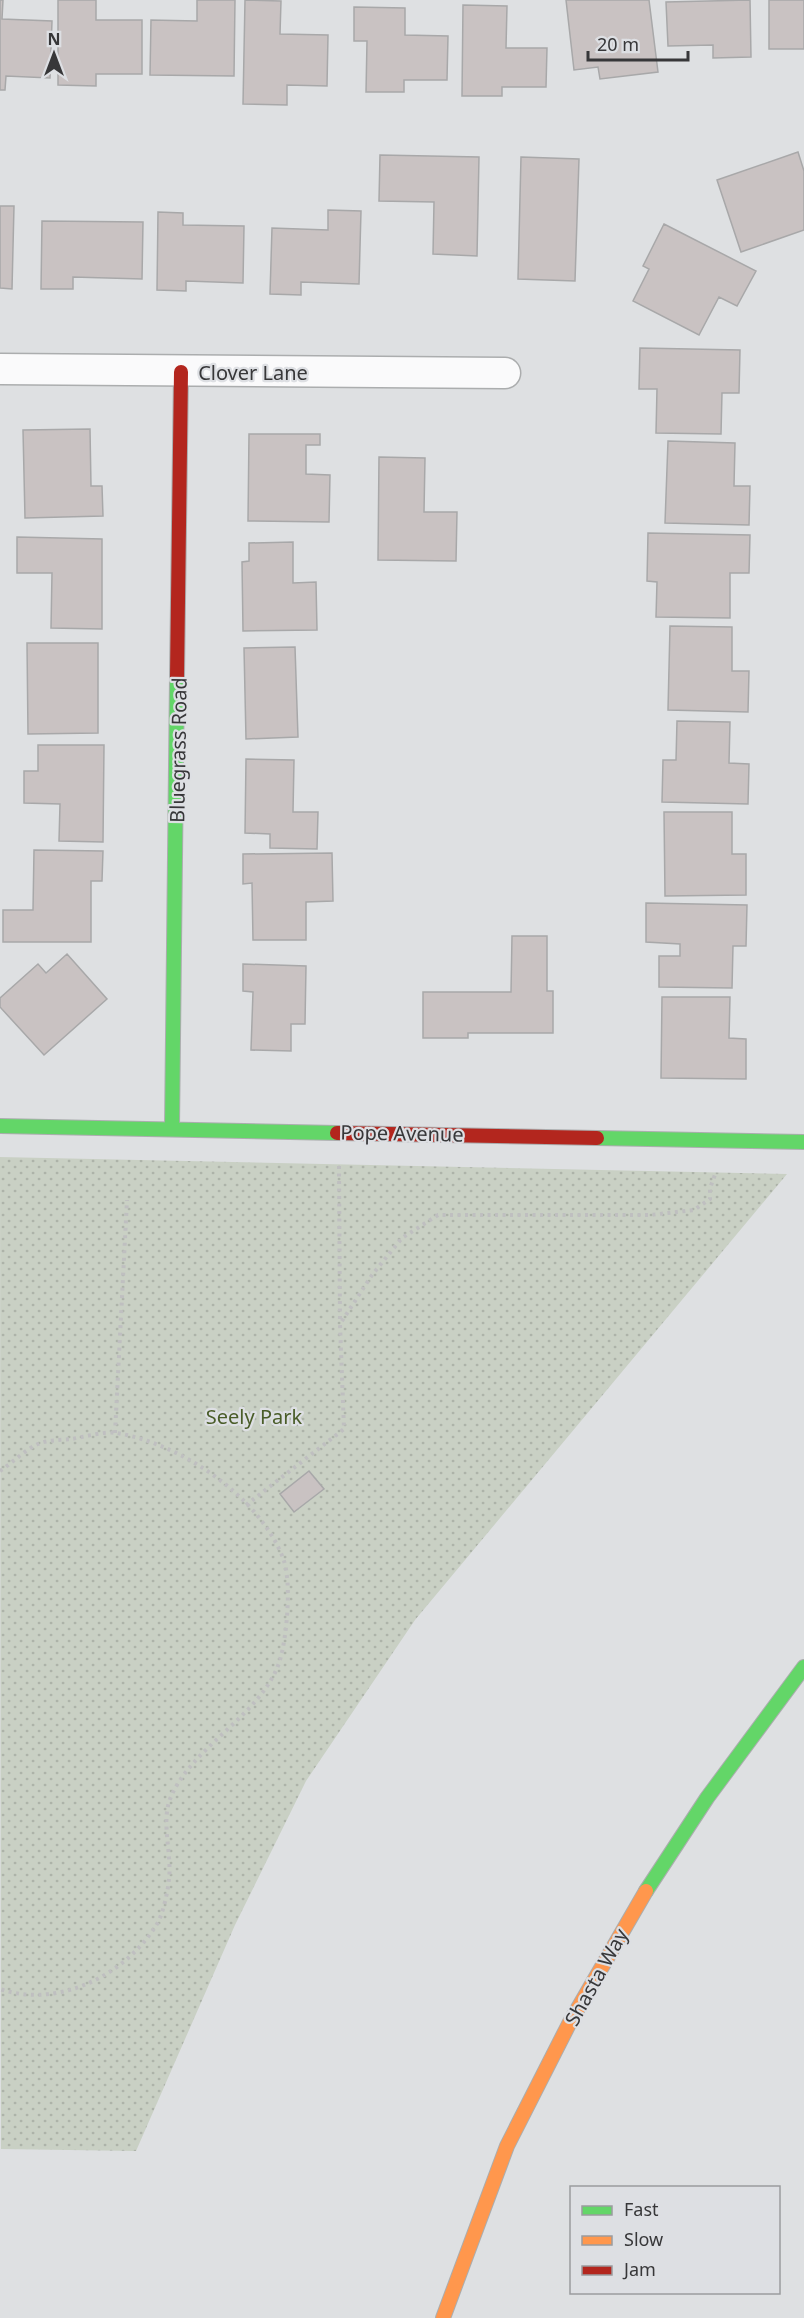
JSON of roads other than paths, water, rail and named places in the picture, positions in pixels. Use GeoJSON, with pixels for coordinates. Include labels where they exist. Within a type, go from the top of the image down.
{"type":"FeatureCollection","features":[{"type":"Feature","properties":{"kind":"street","name":"Clover Lane"},"geometry":{"type":"LineString","coordinates":[[0,369],[505,373]]}},
{"type":"Feature","properties":{"kind":"street","name":"Bluegrass Road"},"geometry":{"type":"LineString","coordinates":[[172,1128],[181,372]]}},
{"type":"Feature","properties":{"kind":"street","name":"Pope Avenue"},"geometry":{"type":"LineString","coordinates":[[0,1126],[804,1142]]}},
{"type":"Feature","properties":{"kind":"street","name":"Shasta Way"},"geometry":{"type":"LineString","coordinates":[[443,2318],[507,2146],[586,1993],[641,1897],[707,1798],[804,1667]]}},
{"type":"Feature","properties":{"kind":"park label","name":"Seely Park"},"geometry":{"type":"Point","coordinates":[254,1416]}}]}
